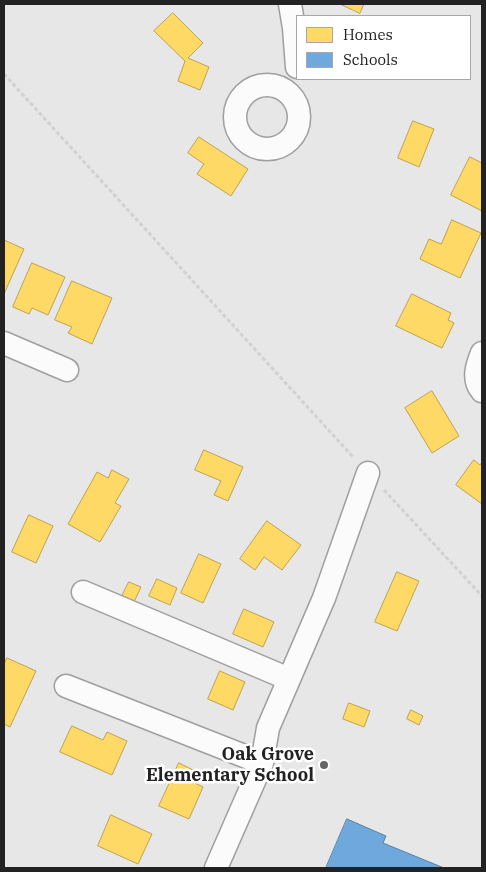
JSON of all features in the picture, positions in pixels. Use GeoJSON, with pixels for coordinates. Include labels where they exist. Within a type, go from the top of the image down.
{"type":"FeatureCollection","features":[{"type":"Feature","properties":{"kind":"street"},"geometry":{"type":"LineString","coordinates":[[290,4],[296,55]]}},
{"type":"Feature","properties":{"kind":"street"},"geometry":{"type":"LineString","coordinates":[[291,96],[296,77]]}},
{"type":"Feature","properties":{"kind":"street"},"geometry":{"type":"LineString","coordinates":[[4,343],[67,370]]}},
{"type":"Feature","properties":{"kind":"street"},"geometry":{"type":"LineString","coordinates":[[482,353],[476,368],[478,387],[482,391]]}},
{"type":"Feature","properties":{"kind":"street"},"geometry":{"type":"LineString","coordinates":[[216,868],[262,763],[268,728],[324,598],[368,472]]}},
{"type":"Feature","properties":{"kind":"street"},"geometry":{"type":"LineString","coordinates":[[83,592],[289,679]]}},
{"type":"Feature","properties":{"kind":"street"},"geometry":{"type":"LineString","coordinates":[[66,686],[262,763]]}},
{"type":"Feature","properties":{"kind":"path"},"geometry":{"type":"LineString","coordinates":[[4,74],[482,596]]}},
{"type":"Feature","properties":{"kind":"building: Homes"},"geometry":{"type":"Polygon","coordinates":[[[340,4],[364,4],[360,13],[340,4]]]}},
{"type":"Feature","properties":{"kind":"building: Homes"},"geometry":{"type":"Polygon","coordinates":[[[173,13],[203,43],[188,58],[209,67],[200,90],[178,81],[185,61],[154,31],[173,13]]]}},
{"type":"Feature","properties":{"kind":"building: Homes"},"geometry":{"type":"Polygon","coordinates":[[[413,121],[434,129],[419,167],[398,158],[413,121]]]}},
{"type":"Feature","properties":{"kind":"building: Homes"},"geometry":{"type":"Polygon","coordinates":[[[199,137],[248,169],[231,196],[197,174],[204,164],[188,153],[199,137]]]}},
{"type":"Feature","properties":{"kind":"building: Homes"},"geometry":{"type":"Polygon","coordinates":[[[470,157],[482,163],[482,211],[451,195],[470,157]]]}},
{"type":"Feature","properties":{"kind":"building: Homes"},"geometry":{"type":"Polygon","coordinates":[[[452,220],[481,233],[460,278],[420,259],[429,239],[441,244],[452,220]]]}},
{"type":"Feature","properties":{"kind":"building: Homes"},"geometry":{"type":"Polygon","coordinates":[[[4,240],[24,249],[4,294],[4,240]]]}},
{"type":"Feature","properties":{"kind":"building: Homes"},"geometry":{"type":"Polygon","coordinates":[[[32,263],[65,277],[48,315],[32,308],[29,314],[13,307],[32,263]]]}},
{"type":"Feature","properties":{"kind":"building: Homes"},"geometry":{"type":"Polygon","coordinates":[[[72,281],[112,298],[92,344],[68,333],[72,327],[55,320],[72,281]]]}},
{"type":"Feature","properties":{"kind":"building: Homes"},"geometry":{"type":"Polygon","coordinates":[[[412,294],[451,313],[448,320],[454,323],[442,348],[396,326],[412,294]]]}},
{"type":"Feature","properties":{"kind":"building: Homes"},"geometry":{"type":"Polygon","coordinates":[[[432,391],[459,436],[432,453],[405,408],[432,391]]]}},
{"type":"Feature","properties":{"kind":"building: Homes"},"geometry":{"type":"Polygon","coordinates":[[[204,450],[243,467],[228,501],[214,495],[221,481],[195,470],[204,450]]]}},
{"type":"Feature","properties":{"kind":"building: Homes"},"geometry":{"type":"Polygon","coordinates":[[[474,460],[480,465],[482,462],[482,504],[456,485],[474,460]]]}},
{"type":"Feature","properties":{"kind":"building: Homes"},"geometry":{"type":"Polygon","coordinates":[[[112,470],[129,479],[115,503],[121,506],[100,542],[68,524],[97,472],[108,478],[112,470]]]}},
{"type":"Feature","properties":{"kind":"building: Homes"},"geometry":{"type":"Polygon","coordinates":[[[29,515],[53,526],[36,563],[12,552],[29,515]]]}},
{"type":"Feature","properties":{"kind":"building: Homes"},"geometry":{"type":"Polygon","coordinates":[[[267,521],[301,545],[282,570],[264,557],[255,570],[240,559],[267,521]]]}},
{"type":"Feature","properties":{"kind":"building: Homes"},"geometry":{"type":"Polygon","coordinates":[[[199,554],[221,564],[203,603],[181,593],[199,554]]]}},
{"type":"Feature","properties":{"kind":"building: Homes"},"geometry":{"type":"Polygon","coordinates":[[[397,572],[419,581],[397,631],[375,622],[397,572]]]}},
{"type":"Feature","properties":{"kind":"building: Homes"},"geometry":{"type":"Polygon","coordinates":[[[157,579],[177,588],[170,605],[149,596],[157,579]]]}},
{"type":"Feature","properties":{"kind":"building: Homes"},"geometry":{"type":"Polygon","coordinates":[[[129,582],[141,587],[133,604],[121,598],[129,582]]]}},
{"type":"Feature","properties":{"kind":"building: Homes"},"geometry":{"type":"Polygon","coordinates":[[[244,609],[274,622],[263,647],[233,634],[244,609]]]}},
{"type":"Feature","properties":{"kind":"building: Homes"},"geometry":{"type":"Polygon","coordinates":[[[7,658],[36,671],[10,727],[4,724],[4,665],[7,658]]]}},
{"type":"Feature","properties":{"kind":"building: Homes"},"geometry":{"type":"Polygon","coordinates":[[[220,671],[245,682],[233,710],[208,699],[220,671]]]}},
{"type":"Feature","properties":{"kind":"building: Homes"},"geometry":{"type":"Polygon","coordinates":[[[349,703],[370,711],[364,727],[343,719],[349,703]]]}},
{"type":"Feature","properties":{"kind":"building: Homes"},"geometry":{"type":"Polygon","coordinates":[[[411,710],[423,716],[419,725],[407,719],[411,710]]]}},
{"type":"Feature","properties":{"kind":"building: Homes"},"geometry":{"type":"Polygon","coordinates":[[[72,726],[103,740],[107,732],[127,741],[112,775],[60,752],[72,726]]]}},
{"type":"Feature","properties":{"kind":"building: Homes"},"geometry":{"type":"Polygon","coordinates":[[[179,763],[199,773],[195,783],[203,787],[189,819],[159,806],[179,763]]]}},
{"type":"Feature","properties":{"kind":"building: Homes"},"geometry":{"type":"Polygon","coordinates":[[[111,815],[152,834],[138,864],[98,846],[111,815]]]}},
{"type":"Feature","properties":{"kind":"building: Schools"},"geometry":{"type":"Polygon","coordinates":[[[347,819],[386,836],[383,843],[444,868],[326,868],[347,819]]]}},
{"type":"Feature","properties":{"kind":"place","name":"Oak Grove Elementary School"},"geometry":{"type":"Point","coordinates":[324,765]}}]}
